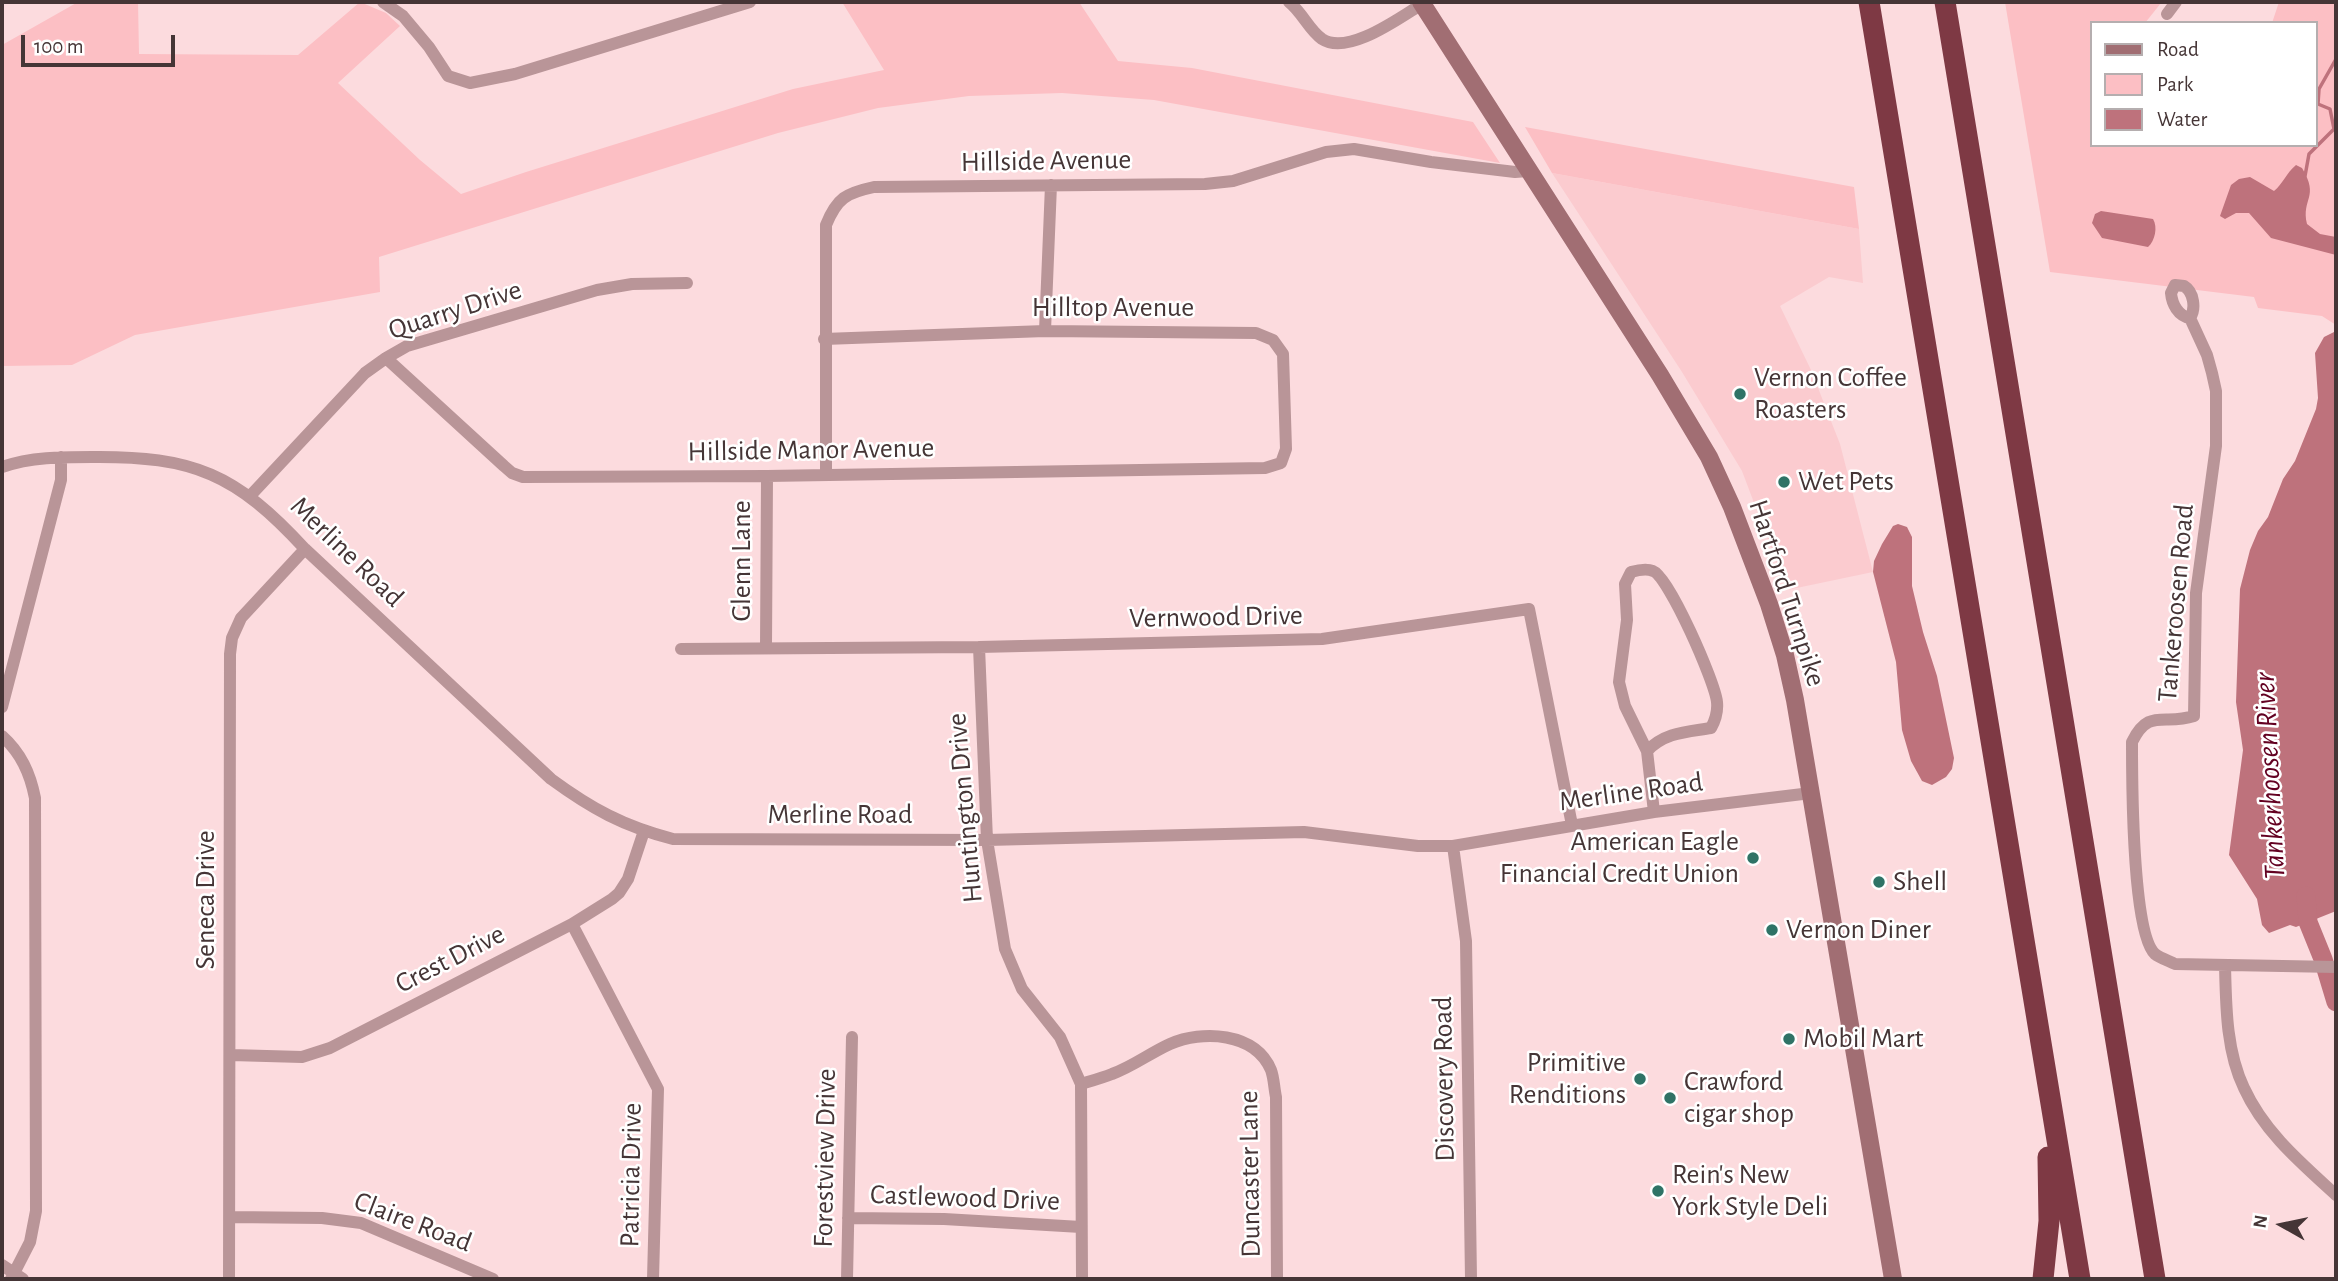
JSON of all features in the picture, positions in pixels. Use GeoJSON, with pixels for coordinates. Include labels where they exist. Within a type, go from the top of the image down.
{"type":"FeatureCollection","features":[{"type":"Feature","properties":{"kind":"highway"},"geometry":{"type":"LineString","coordinates":[[1869,2],[2080,1279]]}},
{"type":"Feature","properties":{"kind":"highway"},"geometry":{"type":"LineString","coordinates":[[1945,2],[2155,1279]]}},
{"type":"Feature","properties":{"kind":"highway"},"geometry":{"type":"LineString","coordinates":[[2043,1279],[2049,1221],[2049,1171],[2044,1127],[2049,1089]]}},
{"type":"Feature","properties":{"kind":"main road","name":"Hartford Turnpike"},"geometry":{"type":"LineString","coordinates":[[1422,3],[1660,375],[1709,457],[1759,576],[1785,655],[1795,700],[1893,1279]]}},
{"type":"Feature","properties":{"kind":"street"},"geometry":{"type":"LineString","coordinates":[[383,2],[403,16],[429,47],[448,76],[470,83],[515,74],[750,2]]}},
{"type":"Feature","properties":{"kind":"street"},"geometry":{"type":"LineString","coordinates":[[1289,2],[1320,37],[1334,45],[1349,43],[1422,3]]}},
{"type":"Feature","properties":{"kind":"street"},"geometry":{"type":"LineString","coordinates":[[2167,14],[2176,2]]}},
{"type":"Feature","properties":{"kind":"street","name":"Hillside Avenue"},"geometry":{"type":"LineString","coordinates":[[826,474],[826,225],[832,210],[850,192],[874,187],[1205,184],[1233,181],[1326,152],[1354,149],[1431,162],[1515,172],[1528,171]]}},
{"type":"Feature","properties":{"kind":"street"},"geometry":{"type":"LineString","coordinates":[[1045,331],[1051,184]]}},
{"type":"Feature","properties":{"kind":"street","name":"Quarry Drive"},"geometry":{"type":"LineString","coordinates":[[250,496],[365,373],[407,346],[597,290],[632,284],[687,283]]}},
{"type":"Feature","properties":{"kind":"street","name":"Tankeroosen Road"},"geometry":{"type":"LineString","coordinates":[[2190,318],[2207,355],[2216,391],[2216,446],[2196,593],[2194,716],[2148,721],[2139,728],[2133,742],[2138,885],[2145,935],[2155,954],[2175,964],[2225,965]]}},
{"type":"Feature","properties":{"kind":"street","name":"Hilltop Avenue"},"geometry":{"type":"LineString","coordinates":[[824,339],[1045,331],[1256,333],[1273,340],[1283,354],[1286,449],[1281,463]]}},
{"type":"Feature","properties":{"kind":"street","name":"Hillside Manor Avenue"},"geometry":{"type":"LineString","coordinates":[[386,358],[512,473],[523,477],[1265,468],[1281,463]]}},
{"type":"Feature","properties":{"kind":"street"},"geometry":{"type":"LineString","coordinates":[[2,707],[61,480],[61,457]]}},
{"type":"Feature","properties":{"kind":"street","name":"Merline Road"},"geometry":{"type":"LineString","coordinates":[[2,467],[22,461],[61,457],[149,458],[182,463],[218,476],[250,496],[280,521],[305,549],[551,779],[585,804],[625,824],[673,839],[987,840],[1304,832],[1419,846],[1453,846],[1654,812],[1811,793]]}},
{"type":"Feature","properties":{"kind":"street","name":"Glenn Lane"},"geometry":{"type":"LineString","coordinates":[[766,476],[766,647]]}},
{"type":"Feature","properties":{"kind":"street","name":"Seneca Drive"},"geometry":{"type":"LineString","coordinates":[[229,1279],[232,638],[241,618],[305,549]]}},
{"type":"Feature","properties":{"kind":"street"},"geometry":{"type":"LineString","coordinates":[[1647,751],[1668,735],[1712,728],[1717,718],[1717,700],[1703,660],[1665,583],[1654,571],[1641,569],[1631,572],[1625,584],[1627,620],[1619,682],[1625,706],[1647,751],[1654,812]]}},
{"type":"Feature","properties":{"kind":"street","name":"Vernwood Drive"},"geometry":{"type":"LineString","coordinates":[[681,649],[979,647],[1322,639],[1529,609],[1572,825]]}},
{"type":"Feature","properties":{"kind":"street","name":"Huntington Drive"},"geometry":{"type":"LineString","coordinates":[[979,647],[987,840],[1005,949],[1022,989],[1060,1037],[1081,1084],[1083,1279]]}},
{"type":"Feature","properties":{"kind":"street"},"geometry":{"type":"LineString","coordinates":[[2,736],[23,761],[31,776],[35,798],[36,1212],[30,1242],[16,1277],[2,1265]]}},
{"type":"Feature","properties":{"kind":"street","name":"Crest Drive"},"geometry":{"type":"LineString","coordinates":[[230,1055],[302,1058],[330,1048],[572,924],[620,893],[628,879],[644,831]]}},
{"type":"Feature","properties":{"kind":"street","name":"Discovery Road"},"geometry":{"type":"LineString","coordinates":[[1453,846],[1466,941],[1471,1279]]}},
{"type":"Feature","properties":{"kind":"street","name":"Patricia Drive"},"geometry":{"type":"LineString","coordinates":[[572,924],[658,1089],[653,1279]]}},
{"type":"Feature","properties":{"kind":"street"},"geometry":{"type":"LineString","coordinates":[[2335,967],[2225,965],[2231,1047],[2243,1087],[2262,1119],[2290,1153],[2336,1195]]}},
{"type":"Feature","properties":{"kind":"street","name":"Duncaster Lane"},"geometry":{"type":"LineString","coordinates":[[1081,1084],[1113,1074],[1170,1044],[1192,1036],[1224,1037],[1245,1043],[1259,1053],[1270,1069],[1276,1097],[1277,1279]]}},
{"type":"Feature","properties":{"kind":"street","name":"Forestview Drive"},"geometry":{"type":"LineString","coordinates":[[847,1279],[852,1037]]}},
{"type":"Feature","properties":{"kind":"street","name":"Claire Road"},"geometry":{"type":"LineString","coordinates":[[230,1217],[322,1217],[361,1223],[493,1279]]}},
{"type":"Feature","properties":{"kind":"street","name":"Castlewood Drive"},"geometry":{"type":"LineString","coordinates":[[848,1218],[944,1219],[1081,1227]]}},
{"type":"Feature","properties":{"kind":"shaded area"},"geometry":{"type":"Polygon","coordinates":[[[1552,173],[1859,229],[1863,283],[1829,277],[1780,306],[1811,370],[1840,444],[1873,572],[1787,590],[1742,471],[1682,372],[1552,173]]]}},
{"type":"Feature","properties":{"kind":"green space"},"geometry":{"type":"Polygon","coordinates":[[[78,2],[138,2],[139,54],[298,55],[360,2],[386,13],[400,26],[338,83],[420,160],[461,194],[793,89],[884,70],[842,2],[1079,2],[1118,61],[1192,68],[1473,122],[1500,163],[1154,100],[1062,93],[969,96],[878,108],[778,133],[379,257],[380,292],[135,335],[72,365],[2,366],[2,45],[78,2]]]}},
{"type":"Feature","properties":{"kind":"green space"},"geometry":{"type":"Polygon","coordinates":[[[2005,2],[2161,3],[2147,21],[2090,21],[2090,147],[2317,147],[2317,21],[2273,21],[2279,2],[2336,2],[2336,325],[2322,316],[2258,308],[2254,297],[2050,272],[2005,2]]]}},
{"type":"Feature","properties":{"kind":"green space"},"geometry":{"type":"Polygon","coordinates":[[[1525,127],[1854,187],[1859,229],[1552,173],[1525,127]]]}},
{"type":"Feature","properties":{"kind":"water"},"geometry":{"type":"Polygon","coordinates":[[[2296,165],[2302,168],[2310,186],[2306,208],[2307,224],[2320,234],[2336,237],[2336,255],[2271,238],[2249,213],[2236,213],[2225,219],[2220,216],[2231,185],[2239,179],[2250,177],[2274,191],[2296,165]]]}},
{"type":"Feature","properties":{"kind":"water"},"geometry":{"type":"Polygon","coordinates":[[[2101,211],[2153,219],[2154,238],[2148,247],[2102,238],[2092,223],[2095,214],[2101,211]]]}},
{"type":"Feature","properties":{"kind":"water"},"geometry":{"type":"Polygon","coordinates":[[[2336,331],[2336,911],[2296,927],[2290,925],[2269,933],[2262,925],[2257,899],[2229,855],[2243,750],[2236,702],[2240,589],[2258,531],[2268,517],[2283,479],[2295,461],[2316,409],[2318,398],[2315,353],[2324,337],[2336,331]]]}},
{"type":"Feature","properties":{"kind":"water"},"geometry":{"type":"Polygon","coordinates":[[[1898,524],[1907,527],[1912,537],[1912,586],[1937,676],[1954,758],[1952,769],[1946,777],[1932,785],[1922,781],[1911,761],[1902,730],[1896,662],[1873,572],[1874,561],[1882,544],[1893,526],[1898,524]]]}},
{"type":"Feature","properties":{"kind":"waterway","name":"Tankerhoosen River"},"geometry":{"type":"LineString","coordinates":[[2317,146],[2334,129],[2330,109],[2318,104],[2319,89],[2336,59]]}},
{"type":"Feature","properties":{"kind":"waterway","name":"Tankerhoosen River"},"geometry":{"type":"LineString","coordinates":[[2305,176],[2309,154],[2316,147]]}},
{"type":"Feature","properties":{"kind":"waterway","name":"Tankerhoosen River"},"geometry":{"type":"LineString","coordinates":[[2306,896],[2308,922],[2336,1002]]}},
{"type":"Feature","properties":{"kind":"place","name":"Vernon Coffee Roasters"},"geometry":{"type":"Point","coordinates":[1740,394]}},
{"type":"Feature","properties":{"kind":"place","name":"Wet Pets"},"geometry":{"type":"Point","coordinates":[1784,482]}},
{"type":"Feature","properties":{"kind":"place","name":"American Eagle Financial Credit Union"},"geometry":{"type":"Point","coordinates":[1753,858]}},
{"type":"Feature","properties":{"kind":"place","name":"Shell"},"geometry":{"type":"Point","coordinates":[1879,882]}},
{"type":"Feature","properties":{"kind":"place","name":"Vernon Diner"},"geometry":{"type":"Point","coordinates":[1772,930]}},
{"type":"Feature","properties":{"kind":"place","name":"Mobil Mart"},"geometry":{"type":"Point","coordinates":[1789,1039]}},
{"type":"Feature","properties":{"kind":"place","name":"Primitive Renditions"},"geometry":{"type":"Point","coordinates":[1640,1079]}},
{"type":"Feature","properties":{"kind":"place","name":"Crawford cigar shop"},"geometry":{"type":"Point","coordinates":[1670,1098]}},
{"type":"Feature","properties":{"kind":"place","name":"Rein's New York Style Deli"},"geometry":{"type":"Point","coordinates":[1658,1191]}}]}
